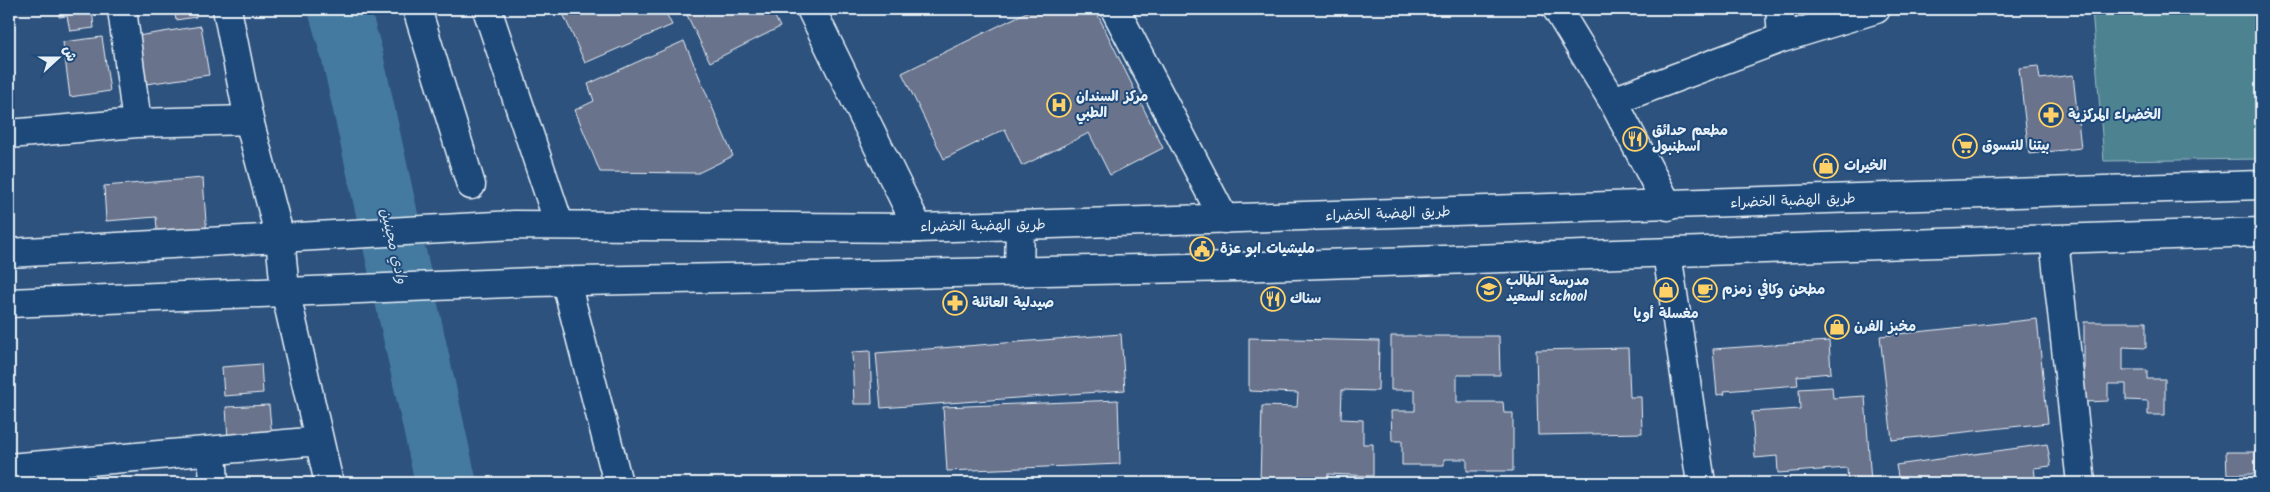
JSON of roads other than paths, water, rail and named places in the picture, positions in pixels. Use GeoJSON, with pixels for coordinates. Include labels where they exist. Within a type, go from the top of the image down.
{"type":"FeatureCollection","features":[{"type":"Feature","properties":{"kind":"main road"},"geometry":{"type":"LineString","coordinates":[[122,9],[137,123]]}},
{"type":"Feature","properties":{"kind":"main road"},"geometry":{"type":"LineString","coordinates":[[227,9],[249,120],[291,238],[296,290],[319,442],[329,483]]}},
{"type":"Feature","properties":{"kind":"main road"},"geometry":{"type":"LineString","coordinates":[[417,9],[471,185]]}},
{"type":"Feature","properties":{"kind":"main road"},"geometry":{"type":"LineString","coordinates":[[487,9],[560,224]]}},
{"type":"Feature","properties":{"kind":"main road"},"geometry":{"type":"LineString","coordinates":[[811,9],[918,228]]}},
{"type":"Feature","properties":{"kind":"main road"},"geometry":{"type":"LineString","coordinates":[[1115,9],[1224,219]]}},
{"type":"Feature","properties":{"kind":"main road"},"geometry":{"type":"LineString","coordinates":[[1557,9],[1613,101],[1668,206]]}},
{"type":"Feature","properties":{"kind":"main road"},"geometry":{"type":"LineString","coordinates":[[1780,9],[1782,38]]}},
{"type":"Feature","properties":{"kind":"main road"},"geometry":{"type":"LineString","coordinates":[[1613,101],[1782,38],[1876,9]]}},
{"type":"Feature","properties":{"kind":"main road"},"geometry":{"type":"LineString","coordinates":[[9,134],[137,123],[249,120]]}},
{"type":"Feature","properties":{"kind":"main road","name":"طريق الهضبة الخضراء"},"geometry":{"type":"LineString","coordinates":[[9,253],[514,225],[918,228],[1668,206],[2261,185]]}},
{"type":"Feature","properties":{"kind":"main road"},"geometry":{"type":"LineString","coordinates":[[1019,272],[1020,225]]}},
{"type":"Feature","properties":{"kind":"main road"},"geometry":{"type":"LineString","coordinates":[[9,303],[532,282],[1019,272],[1667,253],[2261,232]]}},
{"type":"Feature","properties":{"kind":"main road"},"geometry":{"type":"LineString","coordinates":[[2054,240],[2081,483]]}},
{"type":"Feature","properties":{"kind":"main road"},"geometry":{"type":"LineString","coordinates":[[1667,253],[1701,483]]}},
{"type":"Feature","properties":{"kind":"main road"},"geometry":{"type":"LineString","coordinates":[[566,282],[618,483]]}},
{"type":"Feature","properties":{"kind":"main road"},"geometry":{"type":"LineString","coordinates":[[9,468],[50,474],[212,451],[319,442]]}},
{"type":"Feature","properties":{"kind":"main road"},"geometry":{"type":"LineString","coordinates":[[212,451],[214,483]]}},
{"type":"Feature","properties":{"kind":"waterway","name":"وادي مجينين"},"geometry":{"type":"LineString","coordinates":[[339,9],[352,55],[446,483]]}},
{"type":"Feature","properties":{"kind":"place","name":"مركز السندان الطبي"},"geometry":{"type":"Point","coordinates":[1059,105]}},
{"type":"Feature","properties":{"kind":"place","name":"الخضراء المركزية"},"geometry":{"type":"Point","coordinates":[2051,115]}},
{"type":"Feature","properties":{"kind":"place","name":"مطعم حدائق اسطنبول"},"geometry":{"type":"Point","coordinates":[1635,139]}},
{"type":"Feature","properties":{"kind":"place","name":"بيتنا للتسوق"},"geometry":{"type":"Point","coordinates":[1965,146]}},
{"type":"Feature","properties":{"kind":"place","name":"الخيرات"},"geometry":{"type":"Point","coordinates":[1826,166]}},
{"type":"Feature","properties":{"kind":"place","name":"مليشيات ابو عزة"},"geometry":{"type":"Point","coordinates":[1202,249]}},
{"type":"Feature","properties":{"kind":"place","name":"مدرسة الطالب السعيد school"},"geometry":{"type":"Point","coordinates":[1489,289]}},
{"type":"Feature","properties":{"kind":"place","name":"مغسلة أويا"},"geometry":{"type":"Point","coordinates":[1666,290]}},
{"type":"Feature","properties":{"kind":"place","name":"مطحن وكافي زمزم"},"geometry":{"type":"Point","coordinates":[1705,290]}},
{"type":"Feature","properties":{"kind":"place","name":"سناك"},"geometry":{"type":"Point","coordinates":[1273,299]}},
{"type":"Feature","properties":{"kind":"place","name":"صيدلية العائلة"},"geometry":{"type":"Point","coordinates":[955,303]}},
{"type":"Feature","properties":{"kind":"place","name":"مخبز الفرن"},"geometry":{"type":"Point","coordinates":[1837,327]}}]}
